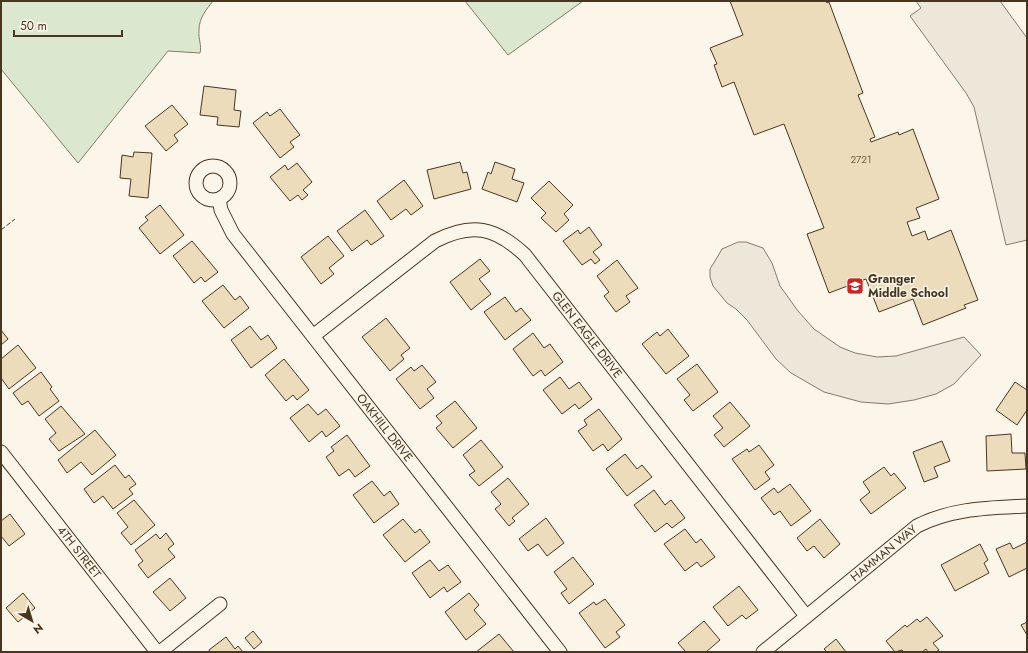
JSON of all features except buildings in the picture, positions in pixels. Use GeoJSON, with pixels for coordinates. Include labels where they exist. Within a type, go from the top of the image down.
{"type":"FeatureCollection","features":[{"type":"Feature","properties":{"kind":"street","name":"OAKHILL DRIVE"},"geometry":{"type":"LineString","coordinates":[[219,199],[221,210],[233,234],[560,652]]}},
{"type":"Feature","properties":{"kind":"street","name":"GLEN EAGLE DRIVE"},"geometry":{"type":"LineString","coordinates":[[314,336],[440,239],[450,234],[476,230],[488,231],[502,236],[525,255],[806,616]]}},
{"type":"Feature","properties":{"kind":"street","name":"4TH STREET"},"geometry":{"type":"LineString","coordinates":[[1,452],[157,652]]}},
{"type":"Feature","properties":{"kind":"street","name":"HAMMAN WAY"},"geometry":{"type":"LineString","coordinates":[[763,652],[908,533],[928,520],[959,511],[1027,506]]}},
{"type":"Feature","properties":{"kind":"street"},"geometry":{"type":"LineString","coordinates":[[160,652],[220,604]]}},
{"type":"Feature","properties":{"kind":"green space"},"geometry":{"type":"Polygon","coordinates":[[[1,1],[213,1],[203,14],[199,26],[201,47],[200,53],[168,51],[78,163],[1,69],[1,1]]]}},
{"type":"Feature","properties":{"kind":"green space"},"geometry":{"type":"Polygon","coordinates":[[[465,1],[583,1],[508,55],[465,1]]]}},
{"type":"Feature","properties":{"kind":"shaded area"},"geometry":{"type":"Polygon","coordinates":[[[916,1],[1000,1],[1027,38],[1027,240],[1006,245],[974,107],[966,93],[910,16],[921,8],[916,1]]]}},
{"type":"Feature","properties":{"kind":"shaded area"},"geometry":{"type":"Polygon","coordinates":[[[738,242],[746,242],[763,248],[772,263],[780,286],[798,311],[814,329],[840,347],[855,353],[877,357],[896,356],[964,337],[981,355],[954,384],[936,394],[914,400],[888,404],[861,402],[824,392],[791,373],[776,359],[747,320],[736,309],[727,303],[713,286],[710,277],[710,269],[722,249],[738,242]]]}},
{"type":"Feature","properties":{"kind":"fence"},"geometry":{"type":"LineString","coordinates":[[1,230],[15,219]]}},
{"type":"Feature","properties":{"kind":"place","name":"Granger Middle School"},"geometry":{"type":"Point","coordinates":[855,286]}}]}
